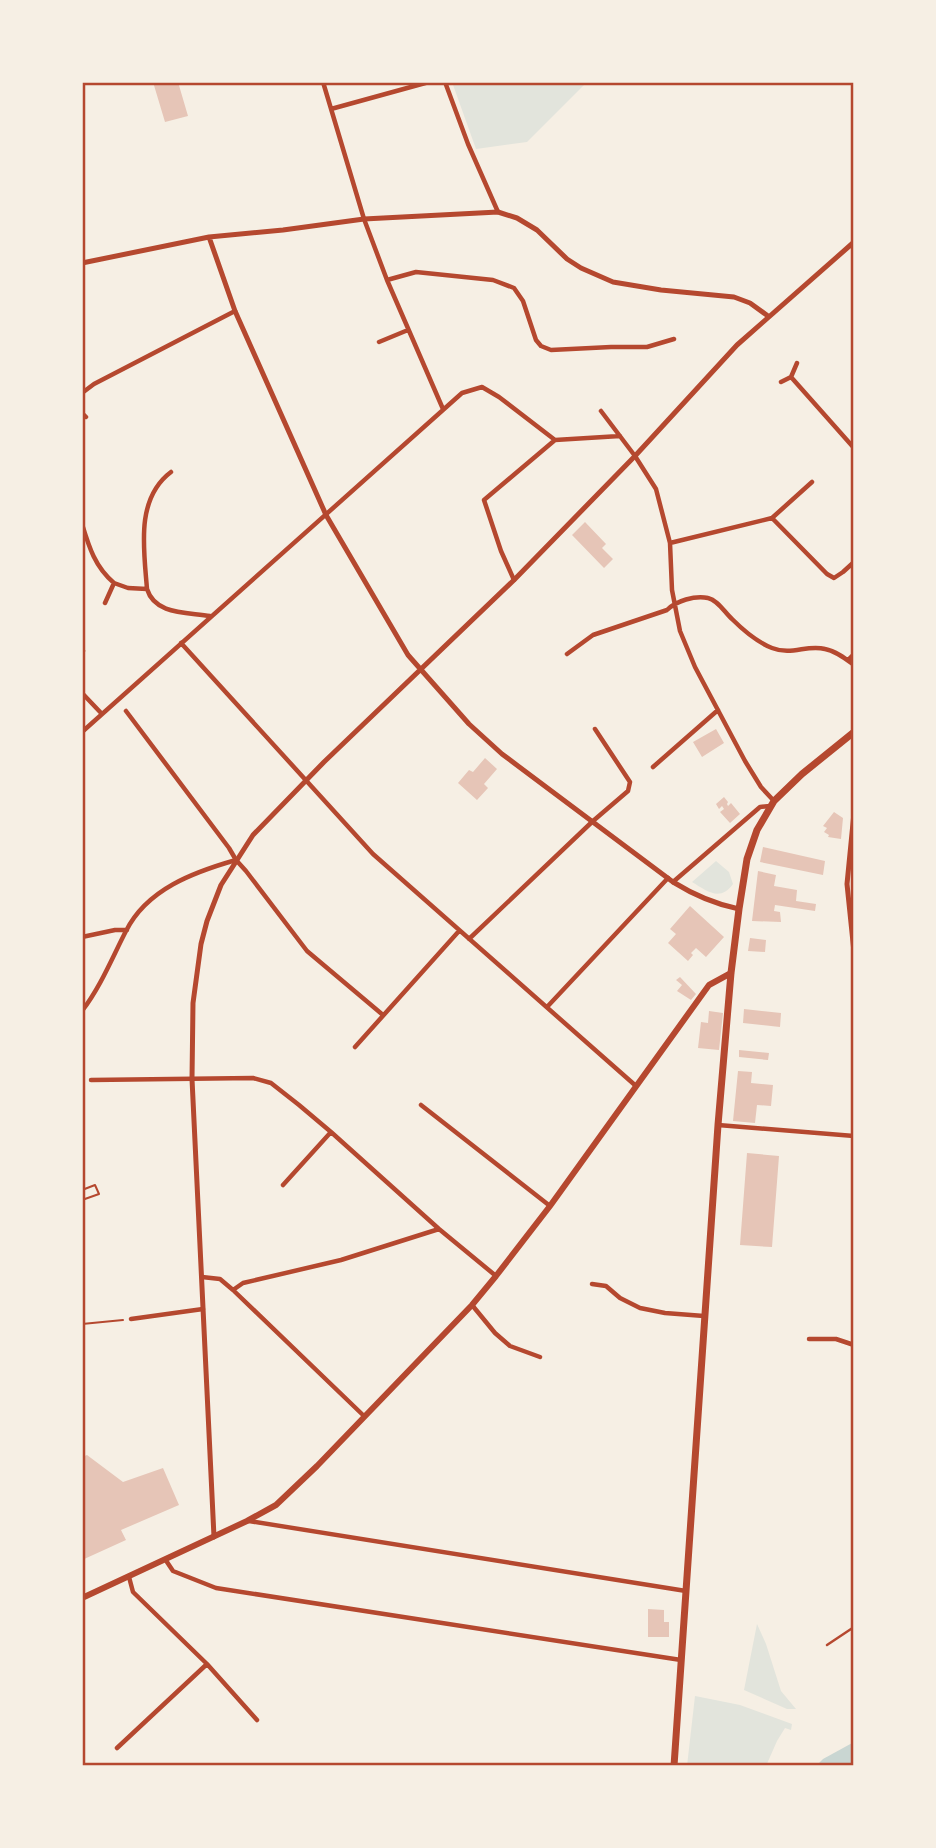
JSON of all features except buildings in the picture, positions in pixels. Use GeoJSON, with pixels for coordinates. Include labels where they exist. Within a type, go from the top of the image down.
{"type":"FeatureCollection","features":[{"type":"Feature","properties":{"kind":"main road"},"geometry":{"type":"LineString","coordinates":[[674,1766],[718,1125],[731,973],[747,859],[757,830],[772,804],[802,774],[854,732]]}},
{"type":"Feature","properties":{"kind":"main road"},"geometry":{"type":"LineString","coordinates":[[82,1598],[247,1521],[275,1505],[317,1466],[472,1305],[550,1206],[709,985],[731,973]]}},
{"type":"Feature","properties":{"kind":"street"},"geometry":{"type":"LineString","coordinates":[[323,82],[364,219],[387,280],[443,409]]}},
{"type":"Feature","properties":{"kind":"street"},"geometry":{"type":"LineString","coordinates":[[331,110],[429,82]]}},
{"type":"Feature","properties":{"kind":"street"},"geometry":{"type":"LineString","coordinates":[[445,82],[468,144],[498,212]]}},
{"type":"Feature","properties":{"kind":"street"},"geometry":{"type":"LineString","coordinates":[[82,263],[209,237],[364,219],[498,212],[517,218],[537,230],[567,259],[613,282],[734,297],[750,303],[768,316]]}},
{"type":"Feature","properties":{"kind":"street"},"geometry":{"type":"LineString","coordinates":[[209,237],[236,310],[327,515],[408,655],[419,669],[493,746],[671,880],[694,895],[719,905],[739,909]]}},
{"type":"Feature","properties":{"kind":"street"},"geometry":{"type":"LineString","coordinates":[[214,1537],[191,1079],[193,1003],[201,944],[221,885],[253,835],[306,780],[514,580],[635,456],[737,345],[854,242]]}},
{"type":"Feature","properties":{"kind":"street"},"geometry":{"type":"LineString","coordinates":[[387,280],[416,272],[494,279],[514,288],[523,301],[536,340],[541,346],[551,350],[647,347],[674,339]]}},
{"type":"Feature","properties":{"kind":"street"},"geometry":{"type":"LineString","coordinates":[[82,393],[93,384],[236,310]]}},
{"type":"Feature","properties":{"kind":"street"},"geometry":{"type":"LineString","coordinates":[[379,342],[408,330]]}},
{"type":"Feature","properties":{"kind":"street"},"geometry":{"type":"LineString","coordinates":[[781,382],[791,377],[797,363]]}},
{"type":"Feature","properties":{"kind":"street"},"geometry":{"type":"LineString","coordinates":[[791,377],[854,448]]}},
{"type":"Feature","properties":{"kind":"street"},"geometry":{"type":"LineString","coordinates":[[82,732],[462,393],[482,387],[555,440]]}},
{"type":"Feature","properties":{"kind":"street"},"geometry":{"type":"LineString","coordinates":[[547,1007],[671,880],[760,807],[772,804],[695,667],[680,631],[674,604],[670,543],[656,489],[601,411]]}},
{"type":"Feature","properties":{"kind":"street"},"geometry":{"type":"LineString","coordinates":[[514,580],[500,551],[484,500],[555,440],[620,436]]}},
{"type":"Feature","properties":{"kind":"street"},"geometry":{"type":"LineString","coordinates":[[171,472],[162,479],[156,489],[144,522],[147,589],[150,597],[164,609],[211,616]]}},
{"type":"Feature","properties":{"kind":"street"},"geometry":{"type":"LineString","coordinates":[[670,543],[772,517],[812,482]]}},
{"type":"Feature","properties":{"kind":"street"},"geometry":{"type":"LineString","coordinates":[[772,517],[834,578],[854,562]]}},
{"type":"Feature","properties":{"kind":"street"},"geometry":{"type":"LineString","coordinates":[[82,524],[95,562],[106,576],[114,583],[128,588],[147,589]]}},
{"type":"Feature","properties":{"kind":"street"},"geometry":{"type":"LineString","coordinates":[[105,603],[114,583]]}},
{"type":"Feature","properties":{"kind":"street"},"geometry":{"type":"LineString","coordinates":[[567,653],[593,635],[667,610],[674,604],[706,597],[768,647],[794,652],[824,648],[854,665]]}},
{"type":"Feature","properties":{"kind":"street"},"geometry":{"type":"LineString","coordinates":[[181,643],[373,854],[637,1086]]}},
{"type":"Feature","properties":{"kind":"street"},"geometry":{"type":"LineString","coordinates":[[848,660],[854,654]]}},
{"type":"Feature","properties":{"kind":"street"},"geometry":{"type":"LineString","coordinates":[[82,693],[102,714]]}},
{"type":"Feature","properties":{"kind":"street"},"geometry":{"type":"LineString","coordinates":[[653,766],[718,710]]}},
{"type":"Feature","properties":{"kind":"street"},"geometry":{"type":"LineString","coordinates":[[126,711],[307,951],[383,1015]]}},
{"type":"Feature","properties":{"kind":"street"},"geometry":{"type":"LineString","coordinates":[[469,939],[628,791],[630,782],[595,729]]}},
{"type":"Feature","properties":{"kind":"street"},"geometry":{"type":"LineString","coordinates":[[854,813],[847,884],[854,951]]}},
{"type":"Feature","properties":{"kind":"street"},"geometry":{"type":"LineString","coordinates":[[82,1011],[94,996],[127,930],[145,905],[172,885],[206,868],[236,860]]}},
{"type":"Feature","properties":{"kind":"street"},"geometry":{"type":"LineString","coordinates":[[82,937],[127,930]]}},
{"type":"Feature","properties":{"kind":"street"},"geometry":{"type":"LineString","coordinates":[[355,1047],[460,931]]}},
{"type":"Feature","properties":{"kind":"street"},"geometry":{"type":"LineString","coordinates":[[91,1080],[253,1077],[271,1083],[496,1276]]}},
{"type":"Feature","properties":{"kind":"street"},"geometry":{"type":"LineString","coordinates":[[421,1105],[550,1206]]}},
{"type":"Feature","properties":{"kind":"street"},"geometry":{"type":"LineString","coordinates":[[718,1125],[854,1136]]}},
{"type":"Feature","properties":{"kind":"street"},"geometry":{"type":"LineString","coordinates":[[283,1185],[331,1132]]}},
{"type":"Feature","properties":{"kind":"street"},"geometry":{"type":"LineString","coordinates":[[233,1290],[243,1283],[341,1260],[439,1229]]}},
{"type":"Feature","properties":{"kind":"street"},"geometry":{"type":"LineString","coordinates":[[202,1277],[220,1279],[233,1290],[364,1416]]}},
{"type":"Feature","properties":{"kind":"street"},"geometry":{"type":"LineString","coordinates":[[592,1284],[606,1286],[620,1298],[640,1308],[705,1316]]}},
{"type":"Feature","properties":{"kind":"street"},"geometry":{"type":"LineString","coordinates":[[472,1305],[495,1334],[510,1346],[540,1357]]}},
{"type":"Feature","properties":{"kind":"street"},"geometry":{"type":"LineString","coordinates":[[131,1319],[203,1308]]}},
{"type":"Feature","properties":{"kind":"street"},"geometry":{"type":"LineString","coordinates":[[809,1339],[836,1339],[854,1345]]}},
{"type":"Feature","properties":{"kind":"street"},"geometry":{"type":"LineString","coordinates":[[247,1521],[687,1591]]}},
{"type":"Feature","properties":{"kind":"street"},"geometry":{"type":"LineString","coordinates":[[165,1559],[173,1571],[216,1588],[682,1660]]}},
{"type":"Feature","properties":{"kind":"street"},"geometry":{"type":"LineString","coordinates":[[129,1577],[133,1592],[206,1664],[257,1720]]}},
{"type":"Feature","properties":{"kind":"street"},"geometry":{"type":"LineString","coordinates":[[117,1748],[206,1664]]}},
{"type":"Feature","properties":{"kind":"lane"},"geometry":{"type":"LineString","coordinates":[[827,1645],[854,1627]]}},
{"type":"Feature","properties":{"kind":"path"},"geometry":{"type":"LineString","coordinates":[[82,1190],[95,1185],[99,1194],[82,1200]]}},
{"type":"Feature","properties":{"kind":"path"},"geometry":{"type":"LineString","coordinates":[[82,1324],[131,1319]]}},
{"type":"Feature","properties":{"kind":"shaded area"},"geometry":{"type":"Polygon","coordinates":[[[452,82],[587,82],[527,142],[476,149],[452,82]]]}},
{"type":"Feature","properties":{"kind":"shaded area"},"geometry":{"type":"Polygon","coordinates":[[[716,861],[729,872],[733,884],[718,894],[692,882],[716,861]]]}},
{"type":"Feature","properties":{"kind":"shaded area"},"geometry":{"type":"Polygon","coordinates":[[[757,1624],[781,1691],[796,1709],[787,1709],[744,1690],[757,1624]]]}},
{"type":"Feature","properties":{"kind":"shaded area"},"geometry":{"type":"Polygon","coordinates":[[[695,1696],[740,1705],[792,1724],[791,1730],[785,1728],[766,1766],[687,1766],[695,1696]]]}},
{"type":"Feature","properties":{"kind":"shaded area"},"geometry":{"type":"Polygon","coordinates":[[[854,1742],[854,1766],[816,1766],[823,1759],[854,1742]]]}}]}
